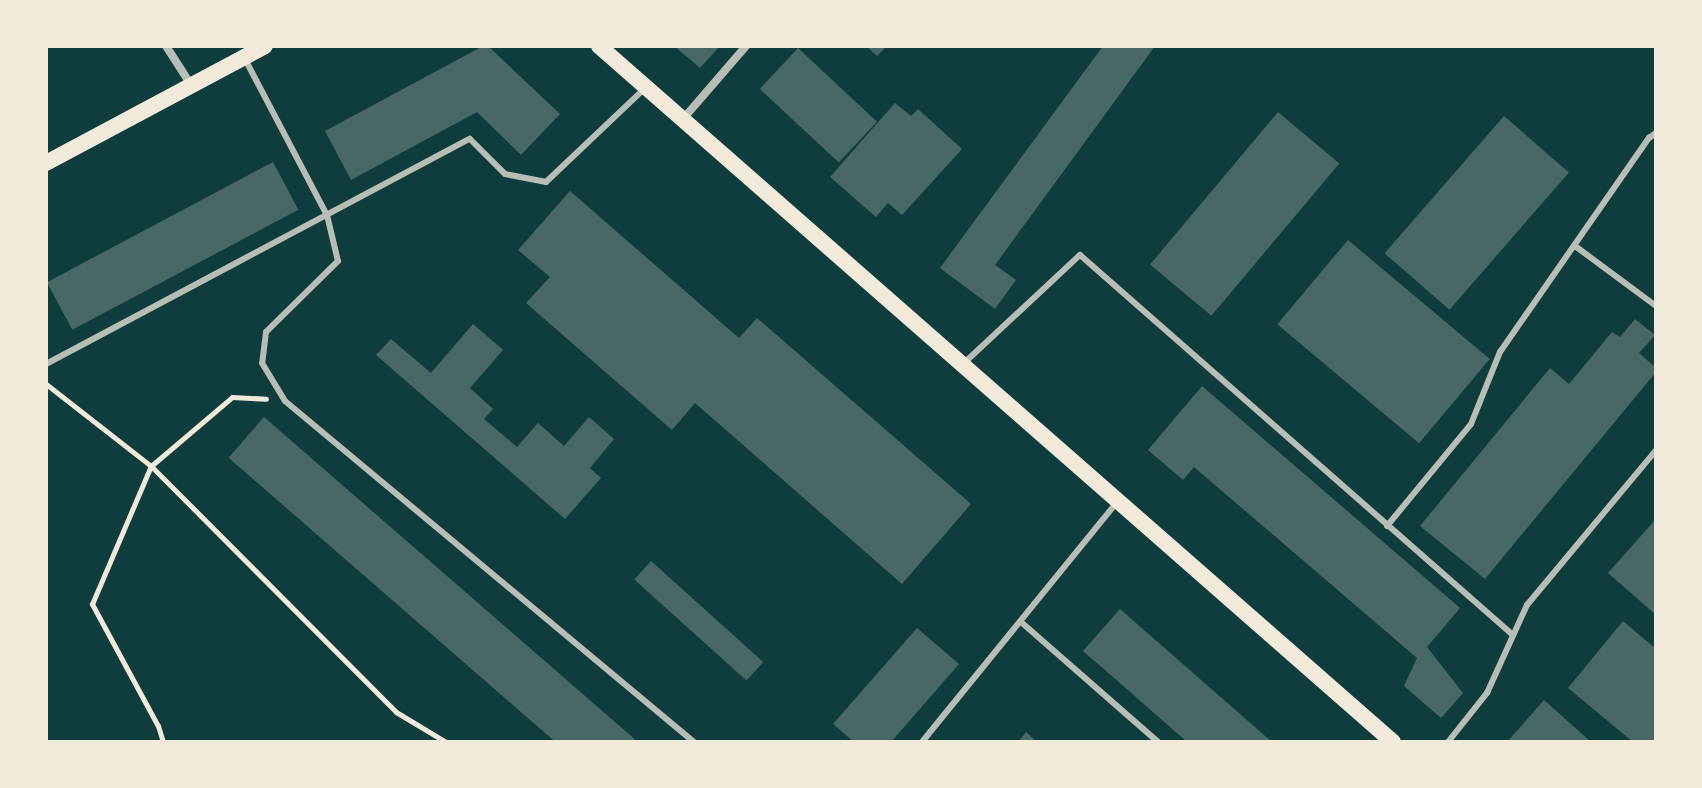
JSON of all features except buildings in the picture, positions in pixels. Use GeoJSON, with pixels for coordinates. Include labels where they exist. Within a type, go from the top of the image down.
{"type":"FeatureCollection","features":[{"type":"Feature","properties":{"kind":"main road"},"geometry":{"type":"LineString","coordinates":[[46,163],[265,46]]}},
{"type":"Feature","properties":{"kind":"main road"},"geometry":{"type":"LineString","coordinates":[[599,46],[1393,742]]}},
{"type":"Feature","properties":{"kind":"street"},"geometry":{"type":"LineString","coordinates":[[166,46],[191,85]]}},
{"type":"Feature","properties":{"kind":"street"},"geometry":{"type":"LineString","coordinates":[[683,119],[746,46]]}},
{"type":"Feature","properties":{"kind":"lane"},"geometry":{"type":"LineString","coordinates":[[244,57],[327,215],[338,261],[266,332],[262,363],[285,401],[694,742]]}},
{"type":"Feature","properties":{"kind":"lane"},"geometry":{"type":"LineString","coordinates":[[46,364],[470,139],[505,174],[546,182],[646,87]]}},
{"type":"Feature","properties":{"kind":"lane"},"geometry":{"type":"LineString","coordinates":[[1387,526],[1471,424],[1500,352],[1649,138],[1656,133]]}},
{"type":"Feature","properties":{"kind":"lane"},"geometry":{"type":"LineString","coordinates":[[1575,246],[1656,306]]}},
{"type":"Feature","properties":{"kind":"lane"},"geometry":{"type":"LineString","coordinates":[[962,365],[1080,255],[1513,635]]}},
{"type":"Feature","properties":{"kind":"lane"},"geometry":{"type":"LineString","coordinates":[[1448,742],[1487,693],[1527,605],[1656,450]]}},
{"type":"Feature","properties":{"kind":"lane"},"geometry":{"type":"LineString","coordinates":[[922,742],[1117,502]]}},
{"type":"Feature","properties":{"kind":"lane"},"geometry":{"type":"LineString","coordinates":[[1021,622],[1158,742]]}},
{"type":"Feature","properties":{"kind":"path"},"geometry":{"type":"LineString","coordinates":[[46,384],[151,466],[396,712],[446,742]]}},
{"type":"Feature","properties":{"kind":"path"},"geometry":{"type":"LineString","coordinates":[[163,742],[158,726],[92,604],[151,466],[232,397],[285,401]]}}]}
